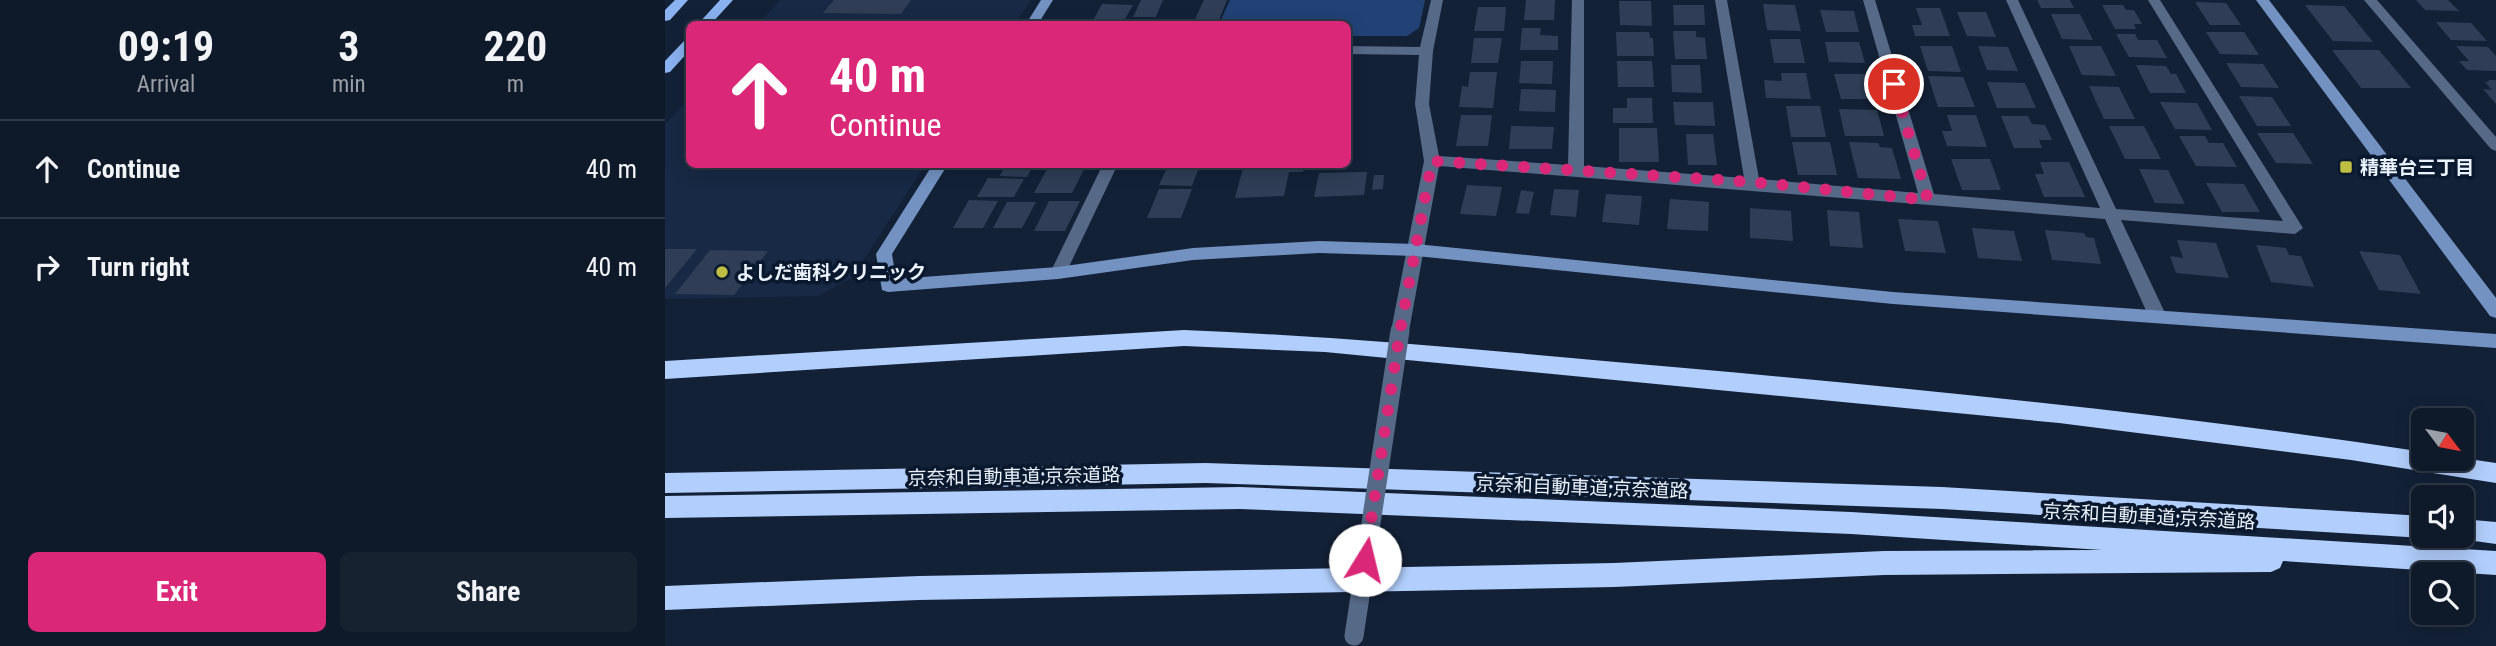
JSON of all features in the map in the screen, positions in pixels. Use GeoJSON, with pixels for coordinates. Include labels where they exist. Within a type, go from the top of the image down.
{"type":"FeatureCollection","features":[{"type":"Feature","properties":{"kind":"highway"},"geometry":{"type":"LineString","coordinates":[[665,370],[1184,338],[1325,344],[2184,428],[2361,451],[2496,473]]}},
{"type":"Feature","properties":{"kind":"highway","name":"京奈和自動車道;京奈道路"},"geometry":{"type":"LineString","coordinates":[[665,483],[1206,473],[1942,498],[2411,526]]}},
{"type":"Feature","properties":{"kind":"highway","name":"京奈和自動車道;京奈道路"},"geometry":{"type":"LineString","coordinates":[[665,507],[1240,498],[1851,523],[2496,563]]}},
{"type":"Feature","properties":{"kind":"highway"},"geometry":{"type":"LineString","coordinates":[[2474,531],[2496,533]]}},
{"type":"Feature","properties":{"kind":"highway"},"geometry":{"type":"LineString","coordinates":[[665,598],[933,588],[1614,575],[1884,563],[2189,562],[2399,556]]}},
{"type":"Feature","properties":{"kind":"main road"},"geometry":{"type":"LineString","coordinates":[[665,17],[682,0]]}},
{"type":"Feature","properties":{"kind":"main road"},"geometry":{"type":"LineString","coordinates":[[706,21],[727,0]]}},
{"type":"Feature","properties":{"kind":"main road"},"geometry":{"type":"LineString","coordinates":[[665,69],[686,47]]}},
{"type":"Feature","properties":{"kind":"street"},"geometry":{"type":"LineString","coordinates":[[1034,21],[1047,0]]}},
{"type":"Feature","properties":{"kind":"street"},"geometry":{"type":"LineString","coordinates":[[1353,641],[1400,331],[1432,161],[1422,104],[1426,51],[1437,0]]}},
{"type":"Feature","properties":{"kind":"street"},"geometry":{"type":"LineString","coordinates":[[1576,169],[1578,0]]}},
{"type":"Feature","properties":{"kind":"street"},"geometry":{"type":"LineString","coordinates":[[1721,0],[1752,182]]}},
{"type":"Feature","properties":{"kind":"street"},"geometry":{"type":"LineString","coordinates":[[1869,0],[1928,200]]}},
{"type":"Feature","properties":{"kind":"street"},"geometry":{"type":"LineString","coordinates":[[2012,0],[2157,315]]}},
{"type":"Feature","properties":{"kind":"street"},"geometry":{"type":"LineString","coordinates":[[1432,161],[1752,182],[1928,200],[2295,228],[2154,0]]}},
{"type":"Feature","properties":{"kind":"street"},"geometry":{"type":"LineString","coordinates":[[2262,0],[2496,312]]}},
{"type":"Feature","properties":{"kind":"street"},"geometry":{"type":"LineString","coordinates":[[2370,0],[2496,146]]}},
{"type":"Feature","properties":{"kind":"street"},"geometry":{"type":"LineString","coordinates":[[1351,50],[1426,51]]}},
{"type":"Feature","properties":{"kind":"street"},"geometry":{"type":"LineString","coordinates":[[938,168],[884,254],[888,286],[1058,273],[1193,254],[1319,247],[1416,250],[1893,298],[2496,341]]}},
{"type":"Feature","properties":{"kind":"street"},"geometry":{"type":"LineString","coordinates":[[1058,273],[1109,168]]}},
{"type":"Feature","properties":{"kind":"shaded area"},"geometry":{"type":"Polygon","coordinates":[[[780,0],[1031,0],[1017,21],[761,21],[780,0]]]}},
{"type":"Feature","properties":{"kind":"shaded area"},"geometry":{"type":"Polygon","coordinates":[[[1230,0],[1425,0],[1419,28],[1407,36],[1351,36],[1351,21],[1220,21],[1230,0]]]}},
{"type":"Feature","properties":{"kind":"shaded area"},"geometry":{"type":"Polygon","coordinates":[[[686,101],[686,168],[923,168],[852,278],[818,296],[665,299],[665,124],[686,101]]]}},
{"type":"Feature","properties":{"kind":"building"},"geometry":{"type":"Polygon","coordinates":[[[834,0],[911,0],[901,14],[823,13],[834,0]]]}},
{"type":"Feature","properties":{"kind":"building"},"geometry":{"type":"Polygon","coordinates":[[[1141,0],[1163,0],[1156,17],[1133,17],[1141,0]]]}},
{"type":"Feature","properties":{"kind":"building"},"geometry":{"type":"Polygon","coordinates":[[[1204,0],[1227,0],[1219,20],[1195,19],[1204,0]]]}},
{"type":"Feature","properties":{"kind":"building"},"geometry":{"type":"Polygon","coordinates":[[[1526,0],[1555,0],[1554,20],[1524,20],[1526,0]]]}},
{"type":"Feature","properties":{"kind":"building"},"geometry":{"type":"Polygon","coordinates":[[[2037,0],[2070,0],[2074,8],[2041,8],[2037,0]]]}},
{"type":"Feature","properties":{"kind":"building"},"geometry":{"type":"Polygon","coordinates":[[[2416,0],[2448,0],[2459,11],[2425,10],[2416,0]]]}},
{"type":"Feature","properties":{"kind":"building"},"geometry":{"type":"Polygon","coordinates":[[[1619,1],[1651,1],[1652,26],[1620,25],[1619,1]]]}},
{"type":"Feature","properties":{"kind":"building"},"geometry":{"type":"Polygon","coordinates":[[[2195,2],[2226,3],[2241,25],[2210,25],[2195,2]]]}},
{"type":"Feature","properties":{"kind":"building"},"geometry":{"type":"Polygon","coordinates":[[[1102,4],[1133,5],[1124,21],[1093,21],[1102,4]]]}},
{"type":"Feature","properties":{"kind":"building"},"geometry":{"type":"Polygon","coordinates":[[[1763,4],[1795,5],[1801,31],[1767,30],[1763,4]]]}},
{"type":"Feature","properties":{"kind":"building"},"geometry":{"type":"Polygon","coordinates":[[[1673,5],[1704,5],[1705,25],[1674,25],[1673,5]]]}},
{"type":"Feature","properties":{"kind":"building"},"geometry":{"type":"Polygon","coordinates":[[[2102,5],[2123,5],[2126,10],[2134,10],[2142,24],[2134,24],[2136,29],[2115,29],[2102,5]]]}},
{"type":"Feature","properties":{"kind":"building"},"geometry":{"type":"Polygon","coordinates":[[[2305,5],[2344,6],[2373,42],[2333,41],[2305,5]]]}},
{"type":"Feature","properties":{"kind":"building"},"geometry":{"type":"Polygon","coordinates":[[[1478,7],[1506,7],[1504,31],[1474,31],[1478,7]]]}},
{"type":"Feature","properties":{"kind":"building"},"geometry":{"type":"Polygon","coordinates":[[[1916,8],[1940,8],[1950,36],[1915,36],[1912,25],[1922,25],[1916,8]]]}},
{"type":"Feature","properties":{"kind":"building"},"geometry":{"type":"Polygon","coordinates":[[[1820,10],[1854,11],[1859,32],[1826,32],[1820,10]]]}},
{"type":"Feature","properties":{"kind":"building"},"geometry":{"type":"Polygon","coordinates":[[[1957,12],[1986,12],[1996,37],[1967,36],[1957,12]]]}},
{"type":"Feature","properties":{"kind":"building"},"geometry":{"type":"Polygon","coordinates":[[[2051,14],[2080,14],[2093,40],[2062,39],[2051,14]]]}},
{"type":"Feature","properties":{"kind":"building"},"geometry":{"type":"Polygon","coordinates":[[[2436,22],[2471,23],[2487,41],[2451,40],[2436,22]]]}},
{"type":"Feature","properties":{"kind":"building"},"geometry":{"type":"Polygon","coordinates":[[[1522,28],[1541,28],[1540,35],[1558,36],[1558,50],[1520,50],[1522,28]]]}},
{"type":"Feature","properties":{"kind":"building"},"geometry":{"type":"Polygon","coordinates":[[[1673,31],[1696,31],[1696,37],[1705,38],[1707,59],[1675,59],[1673,31]]]}},
{"type":"Feature","properties":{"kind":"building"},"geometry":{"type":"Polygon","coordinates":[[[1616,32],[1649,32],[1650,38],[1653,38],[1654,56],[1617,56],[1616,32]]]}},
{"type":"Feature","properties":{"kind":"building"},"geometry":{"type":"Polygon","coordinates":[[[2206,32],[2244,32],[2259,55],[2220,54],[2206,32]]]}},
{"type":"Feature","properties":{"kind":"building"},"geometry":{"type":"Polygon","coordinates":[[[2116,34],[2135,34],[2138,40],[2157,40],[2167,58],[2129,57],[2116,34]]]}},
{"type":"Feature","properties":{"kind":"building"},"geometry":{"type":"Polygon","coordinates":[[[1474,38],[1502,38],[1498,63],[1471,63],[1474,38]]]}},
{"type":"Feature","properties":{"kind":"building"},"geometry":{"type":"Polygon","coordinates":[[[1770,39],[1800,39],[1805,63],[1774,63],[1770,39]]]}},
{"type":"Feature","properties":{"kind":"building"},"geometry":{"type":"Polygon","coordinates":[[[1825,42],[1859,42],[1865,63],[1829,62],[1825,42]]]}},
{"type":"Feature","properties":{"kind":"building"},"geometry":{"type":"Polygon","coordinates":[[[1920,46],[1952,46],[1961,72],[1928,71],[1920,46]]]}},
{"type":"Feature","properties":{"kind":"building"},"geometry":{"type":"Polygon","coordinates":[[[1978,46],[2008,47],[2018,71],[1987,70],[1978,46]]]}},
{"type":"Feature","properties":{"kind":"building"},"geometry":{"type":"Polygon","coordinates":[[[2069,46],[2101,46],[2116,76],[2082,75],[2069,46]]]}},
{"type":"Feature","properties":{"kind":"building"},"geometry":{"type":"Polygon","coordinates":[[[2456,46],[2488,47],[2496,56],[2496,71],[2467,70],[2459,61],[2469,61],[2456,46]]]}},
{"type":"Feature","properties":{"kind":"building"},"geometry":{"type":"Polygon","coordinates":[[[2332,50],[2379,50],[2411,88],[2361,88],[2332,50]]]}},
{"type":"Feature","properties":{"kind":"building"},"geometry":{"type":"Polygon","coordinates":[[[1521,61],[1553,61],[1552,84],[1519,83],[1521,61]]]}},
{"type":"Feature","properties":{"kind":"building"},"geometry":{"type":"Polygon","coordinates":[[[1617,61],[1652,61],[1654,87],[1618,87],[1617,61]]]}},
{"type":"Feature","properties":{"kind":"building"},"geometry":{"type":"Polygon","coordinates":[[[2226,63],[2263,64],[2279,88],[2241,87],[2226,63]]]}},
{"type":"Feature","properties":{"kind":"building"},"geometry":{"type":"Polygon","coordinates":[[[1671,65],[1700,65],[1702,93],[1672,92],[1671,65]]]}},
{"type":"Feature","properties":{"kind":"building"},"geometry":{"type":"Polygon","coordinates":[[[2136,65],[2166,66],[2171,74],[2176,74],[2186,93],[2150,93],[2136,65]]]}},
{"type":"Feature","properties":{"kind":"building"},"geometry":{"type":"Polygon","coordinates":[[[1470,72],[1497,72],[1493,108],[1459,107],[1462,86],[1468,87],[1470,72]]]}},
{"type":"Feature","properties":{"kind":"building"},"geometry":{"type":"Polygon","coordinates":[[[1781,73],[1806,73],[1811,99],[1766,98],[1764,80],[1782,81],[1781,73]]]}},
{"type":"Feature","properties":{"kind":"building"},"geometry":{"type":"Polygon","coordinates":[[[1834,74],[1868,74],[1875,99],[1841,99],[1834,74]]]}},
{"type":"Feature","properties":{"kind":"building"},"geometry":{"type":"Polygon","coordinates":[[[1928,76],[1963,77],[1975,107],[1938,107],[1928,76]]]}},
{"type":"Feature","properties":{"kind":"building"},"geometry":{"type":"Polygon","coordinates":[[[2488,80],[2496,80],[2496,104],[2483,89],[2492,90],[2485,82],[2489,82],[2488,80]]]}},
{"type":"Feature","properties":{"kind":"building"},"geometry":{"type":"Polygon","coordinates":[[[1987,82],[2025,83],[2036,108],[1997,108],[1987,82]]]}},
{"type":"Feature","properties":{"kind":"building"},"geometry":{"type":"Polygon","coordinates":[[[2089,86],[2119,87],[2135,119],[2104,119],[2089,86]]]}},
{"type":"Feature","properties":{"kind":"building"},"geometry":{"type":"Polygon","coordinates":[[[1521,89],[1556,90],[1555,112],[1519,111],[1521,89]]]}},
{"type":"Feature","properties":{"kind":"building"},"geometry":{"type":"Polygon","coordinates":[[[2239,96],[2272,97],[2291,126],[2257,126],[2239,96]]]}},
{"type":"Feature","properties":{"kind":"building"},"geometry":{"type":"Polygon","coordinates":[[[1627,98],[1652,98],[1653,123],[1613,123],[1613,108],[1627,108],[1627,98]]]}},
{"type":"Feature","properties":{"kind":"building"},"geometry":{"type":"Polygon","coordinates":[[[1673,102],[1713,102],[1715,126],[1675,125],[1673,102]]]}},
{"type":"Feature","properties":{"kind":"building"},"geometry":{"type":"Polygon","coordinates":[[[2160,102],[2197,103],[2212,130],[2175,129],[2160,102]]]}},
{"type":"Feature","properties":{"kind":"building"},"geometry":{"type":"Polygon","coordinates":[[[1786,106],[1820,106],[1826,137],[1791,137],[1786,106]]]}},
{"type":"Feature","properties":{"kind":"building"},"geometry":{"type":"Polygon","coordinates":[[[1839,109],[1877,110],[1884,136],[1845,136],[1839,109]]]}},
{"type":"Feature","properties":{"kind":"building"},"geometry":{"type":"Polygon","coordinates":[[[1461,115],[1492,115],[1488,146],[1456,146],[1461,115]]]}},
{"type":"Feature","properties":{"kind":"building"},"geometry":{"type":"Polygon","coordinates":[[[1947,115],[1976,115],[1987,147],[1947,146],[1942,131],[1952,131],[1947,115]]]}},
{"type":"Feature","properties":{"kind":"building"},"geometry":{"type":"Polygon","coordinates":[[[2001,116],[2028,116],[2032,124],[2045,125],[2052,140],[2039,140],[2042,148],[2014,148],[2001,116]]]}},
{"type":"Feature","properties":{"kind":"building"},"geometry":{"type":"Polygon","coordinates":[[[1511,126],[1554,127],[1552,149],[1509,149],[1511,126]]]}},
{"type":"Feature","properties":{"kind":"building"},"geometry":{"type":"Polygon","coordinates":[[[2109,126],[2144,126],[2161,159],[2125,159],[2109,126]]]}},
{"type":"Feature","properties":{"kind":"building"},"geometry":{"type":"Polygon","coordinates":[[[1619,128],[1657,128],[1659,162],[1619,162],[1619,128]]]}},
{"type":"Feature","properties":{"kind":"building"},"geometry":{"type":"Polygon","coordinates":[[[2257,133],[2293,133],[2313,164],[2276,163],[2257,133]]]}},
{"type":"Feature","properties":{"kind":"building"},"geometry":{"type":"Polygon","coordinates":[[[1686,134],[1713,134],[1717,165],[1688,165],[1686,134]]]}},
{"type":"Feature","properties":{"kind":"building"},"geometry":{"type":"Polygon","coordinates":[[[2179,136],[2205,136],[2209,143],[2223,143],[2237,167],[2196,166],[2179,136]]]}},
{"type":"Feature","properties":{"kind":"building"},"geometry":{"type":"Polygon","coordinates":[[[1792,142],[1830,142],[1837,175],[1798,175],[1792,142]]]}},
{"type":"Feature","properties":{"kind":"building"},"geometry":{"type":"Polygon","coordinates":[[[1849,142],[1878,143],[1880,147],[1892,148],[1901,179],[1858,178],[1849,142]]]}},
{"type":"Feature","properties":{"kind":"building"},"geometry":{"type":"Polygon","coordinates":[[[1951,159],[1990,159],[2001,190],[1962,190],[1951,159]]]}},
{"type":"Feature","properties":{"kind":"building"},"geometry":{"type":"Polygon","coordinates":[[[2040,162],[2069,162],[2085,197],[2044,197],[2035,174],[2044,174],[2040,162]]]}},
{"type":"Feature","properties":{"kind":"building"},"geometry":{"type":"Polygon","coordinates":[[[1004,168],[1032,168],[1027,177],[1000,176],[1004,168]]]}},
{"type":"Feature","properties":{"kind":"building"},"geometry":{"type":"Polygon","coordinates":[[[1243,168],[1304,168],[1303,172],[1289,172],[1284,196],[1235,198],[1243,168]]]}},
{"type":"Feature","properties":{"kind":"building"},"geometry":{"type":"Polygon","coordinates":[[[1047,169],[1084,169],[1072,193],[1034,193],[1047,169]]]}},
{"type":"Feature","properties":{"kind":"building"},"geometry":{"type":"Polygon","coordinates":[[[2139,169],[2168,170],[2185,204],[2155,203],[2139,169]]]}},
{"type":"Feature","properties":{"kind":"building"},"geometry":{"type":"Polygon","coordinates":[[[1166,170],[1198,170],[1192,186],[1159,185],[1166,170]]]}},
{"type":"Feature","properties":{"kind":"building"},"geometry":{"type":"Polygon","coordinates":[[[1367,172],[1364,195],[1314,197],[1319,173],[1367,172]]]}},
{"type":"Feature","properties":{"kind":"building"},"geometry":{"type":"Polygon","coordinates":[[[1374,175],[1384,175],[1383,189],[1372,190],[1374,175]]]}},
{"type":"Feature","properties":{"kind":"building"},"geometry":{"type":"Polygon","coordinates":[[[988,178],[1024,179],[1014,197],[977,197],[988,178]]]}},
{"type":"Feature","properties":{"kind":"building"},"geometry":{"type":"Polygon","coordinates":[[[2206,183],[2244,184],[2260,212],[2222,212],[2206,183]]]}},
{"type":"Feature","properties":{"kind":"building"},"geometry":{"type":"Polygon","coordinates":[[[1467,185],[1502,187],[1496,216],[1460,214],[1467,185]]]}},
{"type":"Feature","properties":{"kind":"building"},"geometry":{"type":"Polygon","coordinates":[[[1159,189],[1192,189],[1181,218],[1147,218],[1159,189]]]}},
{"type":"Feature","properties":{"kind":"building"},"geometry":{"type":"Polygon","coordinates":[[[1554,189],[1579,190],[1576,217],[1550,215],[1554,189]]]}},
{"type":"Feature","properties":{"kind":"building"},"geometry":{"type":"Polygon","coordinates":[[[1521,190],[1534,192],[1529,214],[1516,213],[1521,190]]]}},
{"type":"Feature","properties":{"kind":"building"},"geometry":{"type":"Polygon","coordinates":[[[1606,194],[1642,196],[1639,225],[1602,222],[1606,194]]]}},
{"type":"Feature","properties":{"kind":"building"},"geometry":{"type":"Polygon","coordinates":[[[1670,199],[1709,202],[1708,231],[1667,229],[1670,199]]]}},
{"type":"Feature","properties":{"kind":"building"},"geometry":{"type":"Polygon","coordinates":[[[969,200],[998,201],[983,228],[953,228],[969,200]]]}},
{"type":"Feature","properties":{"kind":"building"},"geometry":{"type":"Polygon","coordinates":[[[1049,201],[1080,201],[1065,231],[1034,231],[1049,201]]]}},
{"type":"Feature","properties":{"kind":"building"},"geometry":{"type":"Polygon","coordinates":[[[1007,202],[1036,202],[1022,228],[993,228],[1007,202]]]}},
{"type":"Feature","properties":{"kind":"building"},"geometry":{"type":"Polygon","coordinates":[[[1750,208],[1791,211],[1793,241],[1750,238],[1750,208]]]}},
{"type":"Feature","properties":{"kind":"building"},"geometry":{"type":"Polygon","coordinates":[[[1827,210],[1859,212],[1863,248],[1830,246],[1827,210]]]}},
{"type":"Feature","properties":{"kind":"building"},"geometry":{"type":"Polygon","coordinates":[[[1898,219],[1938,221],[1946,253],[1905,251],[1898,219]]]}},
{"type":"Feature","properties":{"kind":"building"},"geometry":{"type":"Polygon","coordinates":[[[1972,228],[2014,231],[2022,261],[1978,258],[1972,228]]]}},
{"type":"Feature","properties":{"kind":"building"},"geometry":{"type":"Polygon","coordinates":[[[2045,230],[2084,233],[2086,237],[2094,238],[2101,264],[2052,260],[2045,230]]]}},
{"type":"Feature","properties":{"kind":"building"},"geometry":{"type":"Polygon","coordinates":[[[2177,240],[2216,243],[2229,278],[2176,273],[2170,256],[2183,258],[2177,240]]]}},
{"type":"Feature","properties":{"kind":"building"},"geometry":{"type":"Polygon","coordinates":[[[2256,245],[2286,248],[2289,255],[2301,256],[2314,287],[2271,282],[2256,245]]]}},
{"type":"Feature","properties":{"kind":"building"},"geometry":{"type":"Polygon","coordinates":[[[665,249],[697,249],[665,288],[665,249]]]}},
{"type":"Feature","properties":{"kind":"building","name":"よしだ歯科クリニック"},"geometry":{"type":"Polygon","coordinates":[[[710,250],[768,251],[734,295],[675,294],[710,250]]]}},
{"type":"Feature","properties":{"kind":"building"},"geometry":{"type":"Polygon","coordinates":[[[2359,251],[2400,255],[2421,294],[2379,290],[2359,251]]]}},
{"type":"Feature","properties":{"kind":"place","name":"精華台三丁目"},"geometry":{"type":"Point","coordinates":[2346,167]}},
{"type":"Feature","properties":{"kind":"place","name":"よしだ歯科クリニック"},"geometry":{"type":"Point","coordinates":[722,272]}},
{"type":"Feature","properties":{"kind":"route"},"geometry":{"type":"LineString","coordinates":[[1365,560],[1400,331],[1432,161],[1752,182],[1928,200],[1894,84]]}}]}
